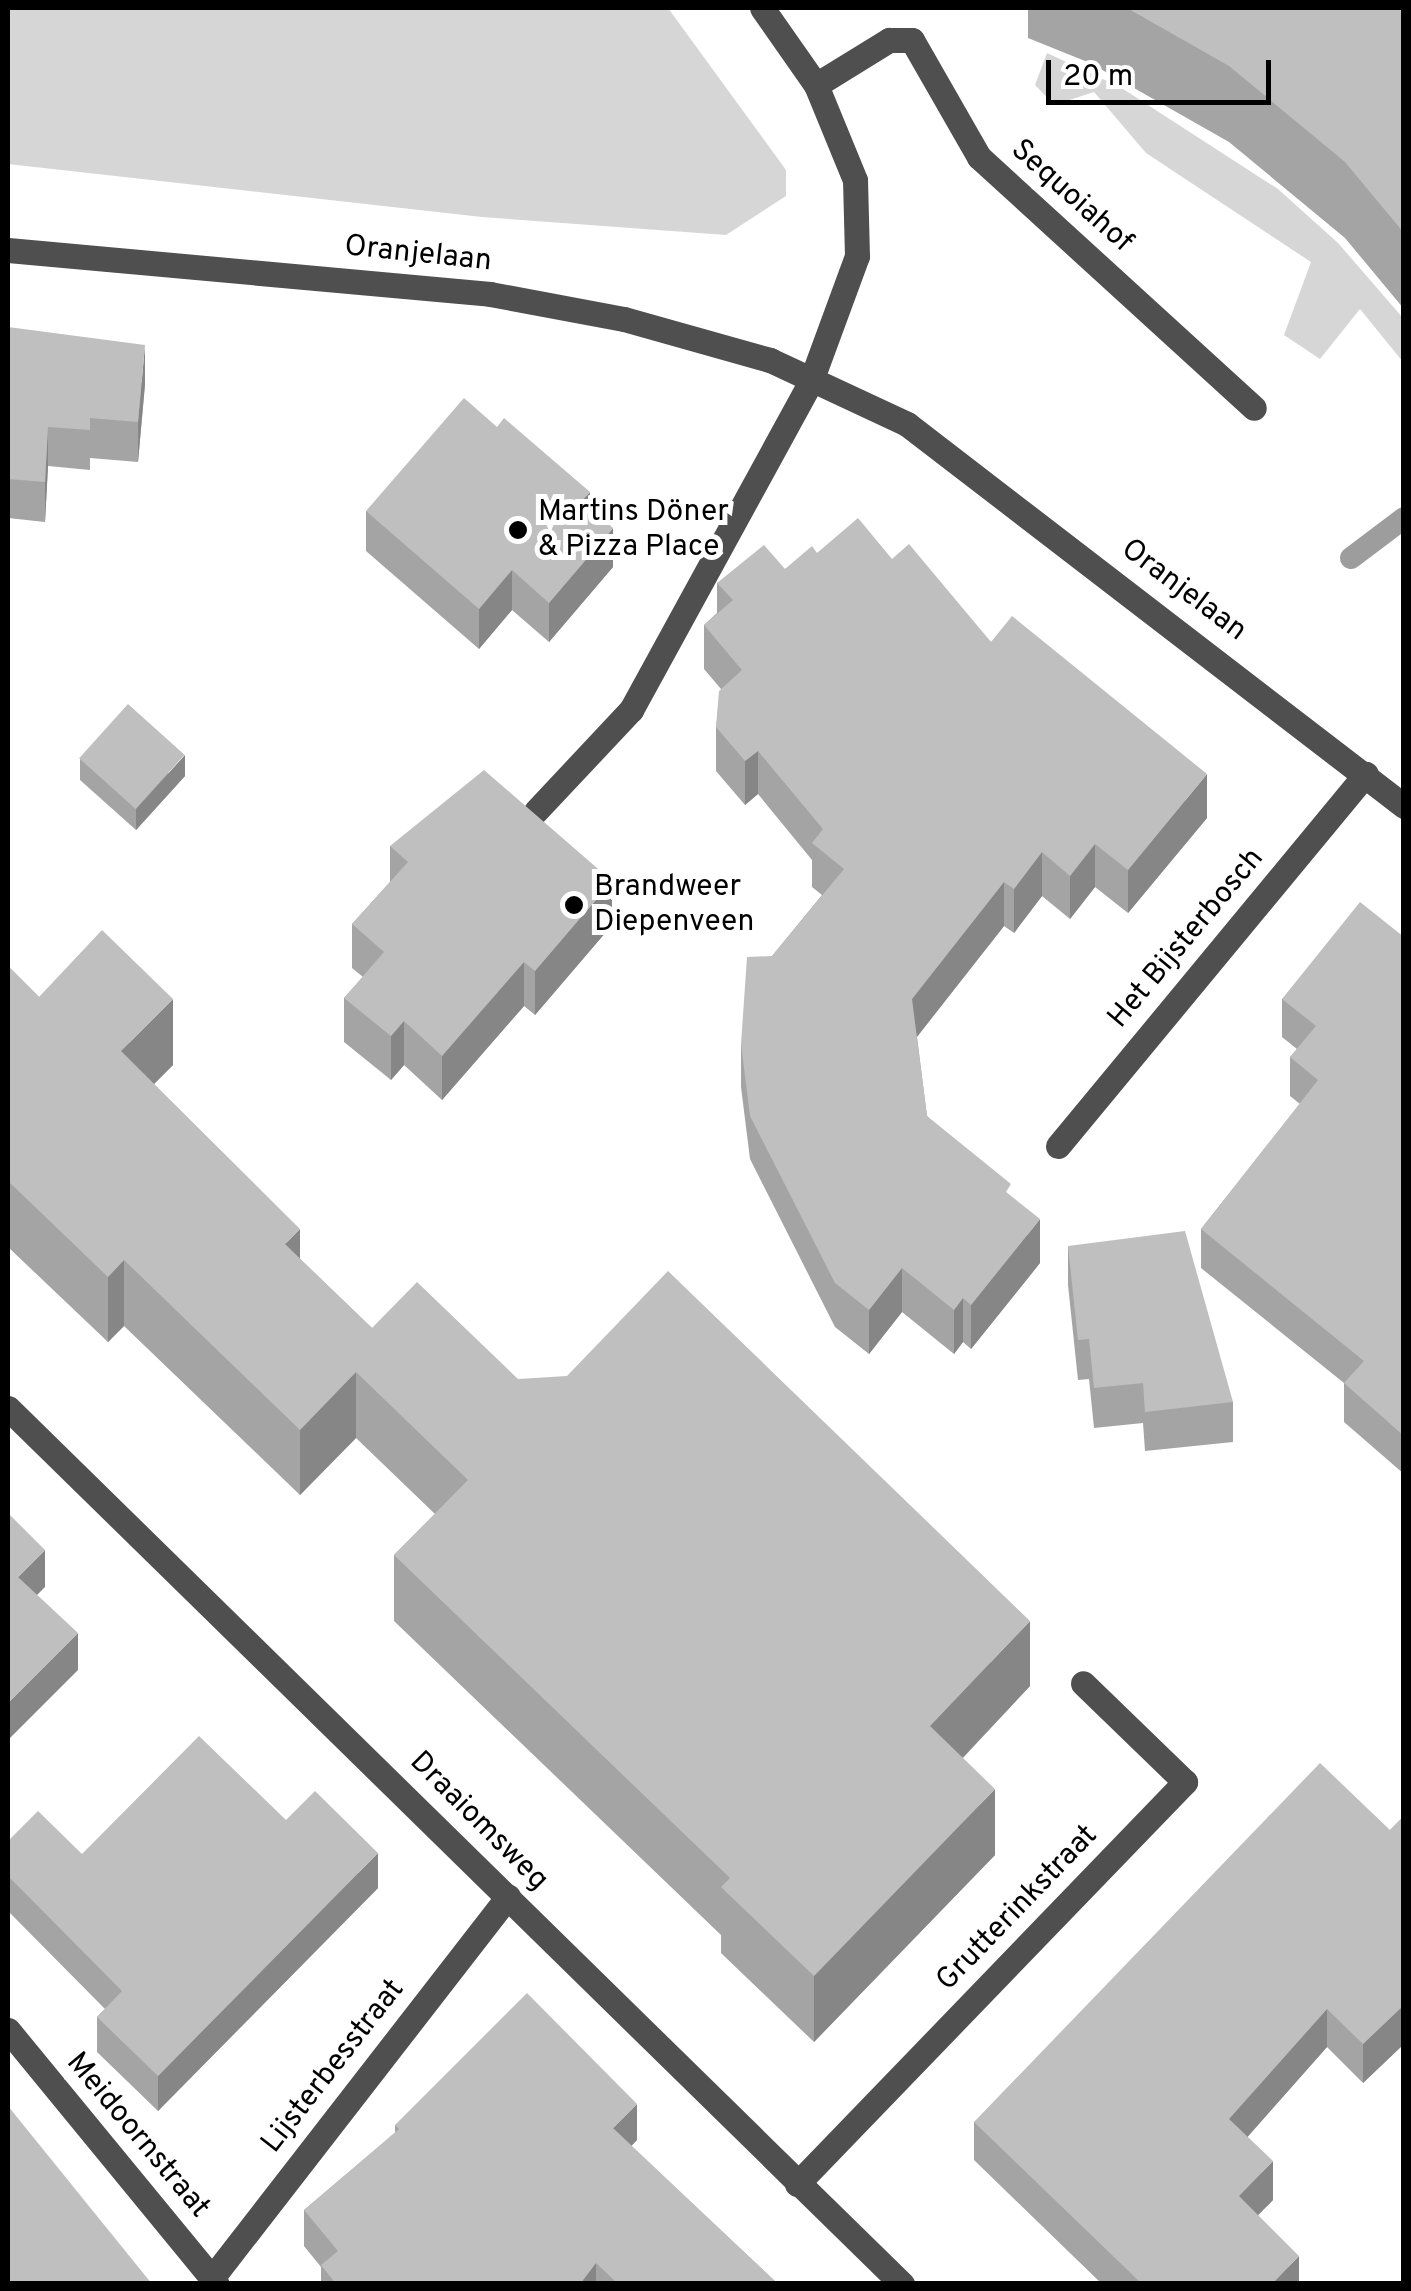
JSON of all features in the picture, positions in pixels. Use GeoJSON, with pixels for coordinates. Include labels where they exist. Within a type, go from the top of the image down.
{"type":"FeatureCollection","features":[{"type":"Feature","properties":{"kind":"street"},"geometry":{"type":"LineString","coordinates":[[536,811],[631,710],[811,381],[856,256],[855,180],[816,85],[762,8]]}},
{"type":"Feature","properties":{"kind":"street","name":"Sequoiahof"},"geometry":{"type":"LineString","coordinates":[[816,85],[889,40],[912,40],[979,157],[1254,408]]}},
{"type":"Feature","properties":{"kind":"street","name":"Oranjelaan"},"geometry":{"type":"LineString","coordinates":[[8,250],[490,294],[624,319],[770,360],[907,424],[1404,806]]}},
{"type":"Feature","properties":{"kind":"street","name":"Het Bijsterbosch"},"geometry":{"type":"LineString","coordinates":[[1058,1146],[1366,774]]}},
{"type":"Feature","properties":{"kind":"street","name":"Draaiomsweg"},"geometry":{"type":"LineString","coordinates":[[8,1408],[902,2284]]}},
{"type":"Feature","properties":{"kind":"street","name":"Grutterinkstraat"},"geometry":{"type":"LineString","coordinates":[[797,2184],[1185,1782],[1083,1683]]}},
{"type":"Feature","properties":{"kind":"street","name":"Lijsterbesstraat"},"geometry":{"type":"LineString","coordinates":[[215,2281],[508,1896]]}},
{"type":"Feature","properties":{"kind":"street","name":"Meidoornstraat"},"geometry":{"type":"LineString","coordinates":[[8,2030],[215,2281]]}},
{"type":"Feature","properties":{"kind":"shaded area"},"geometry":{"type":"Polygon","coordinates":[[[8,8],[668,8],[786,170],[786,196],[726,235],[482,217],[8,164],[8,8]]]}},
{"type":"Feature","properties":{"kind":"shaded area"},"geometry":{"type":"Polygon","coordinates":[[[1047,53],[1120,87],[1278,189],[1338,243],[1403,318],[1403,362],[1360,309],[1320,359],[1284,335],[1311,262],[1146,153],[1094,92],[1054,105],[1035,85],[1047,53]]]}},
{"type":"Feature","properties":{"kind":"building"},"geometry":{"type":"Polygon","coordinates":[[[1127,8],[1397,8],[1404,13],[1404,233],[1345,162],[1229,66],[1127,8]]]}},
{"type":"Feature","properties":{"kind":"building"},"geometry":{"type":"Polygon","coordinates":[[[8,327],[145,345],[138,422],[90,418],[90,430],[48,427],[45,482],[8,479],[8,327]]]}},
{"type":"Feature","properties":{"kind":"building"},"geometry":{"type":"Polygon","coordinates":[[[464,398],[497,427],[504,418],[590,492],[582,500],[613,528],[549,603],[512,570],[479,609],[366,511],[464,398]]]}},
{"type":"Feature","properties":{"kind":"building"},"geometry":{"type":"Polygon","coordinates":[[[858,518],[892,559],[909,544],[991,642],[1012,616],[1207,774],[1128,870],[1095,844],[1070,876],[1042,852],[1014,889],[1004,882],[912,999],[927,1116],[1011,1184],[1006,1192],[1040,1219],[971,1305],[963,1298],[954,1310],[902,1268],[869,1310],[835,1283],[750,1116],[741,1044],[747,957],[772,956],[844,869],[812,843],[823,829],[758,751],[745,761],[716,727],[719,691],[742,670],[704,625],[733,600],[717,583],[764,545],[785,569],[812,546],[817,553],[858,518]]]}},
{"type":"Feature","properties":{"kind":"building"},"geometry":{"type":"Polygon","coordinates":[[[128,704],[184,755],[136,809],[79,758],[128,704]]]}},
{"type":"Feature","properties":{"kind":"building"},"geometry":{"type":"Polygon","coordinates":[[[484,770],[612,881],[535,971],[524,962],[442,1056],[404,1021],[391,1036],[344,998],[384,952],[352,924],[408,862],[390,846],[484,770]]]}},
{"type":"Feature","properties":{"kind":"building"},"geometry":{"type":"Polygon","coordinates":[[[1360,902],[1404,937],[1404,1436],[1344,1383],[1364,1361],[1201,1229],[1318,1080],[1290,1057],[1316,1026],[1282,999],[1360,902]]]}},
{"type":"Feature","properties":{"kind":"building"},"geometry":{"type":"Polygon","coordinates":[[[102,930],[173,999],[121,1051],[300,1229],[285,1244],[372,1328],[417,1282],[518,1379],[567,1376],[668,1271],[1030,1621],[930,1726],[995,1789],[814,1976],[721,1887],[730,1878],[394,1555],[468,1480],[356,1372],[300,1430],[124,1260],[108,1277],[8,1181],[8,966],[39,997],[102,930]]]}},
{"type":"Feature","properties":{"kind":"building"},"geometry":{"type":"Polygon","coordinates":[[[1185,1231],[1233,1402],[1145,1412],[1143,1383],[1094,1388],[1089,1339],[1078,1340],[1068,1246],[1185,1231]]]}},
{"type":"Feature","properties":{"kind":"building"},"geometry":{"type":"Polygon","coordinates":[[[8,1513],[45,1550],[18,1577],[78,1633],[8,1703],[8,1513]]]}},
{"type":"Feature","properties":{"kind":"building"},"geometry":{"type":"Polygon","coordinates":[[[199,1736],[286,1820],[315,1791],[378,1853],[158,2076],[97,2017],[122,1991],[8,1876],[8,1841],[38,1811],[82,1854],[199,1736]]]}},
{"type":"Feature","properties":{"kind":"building"},"geometry":{"type":"Polygon","coordinates":[[[1320,1763],[1390,1830],[1404,1816],[1404,2005],[1363,2044],[1327,2009],[1229,2119],[1273,2161],[1239,2196],[1299,2256],[1272,2284],[1142,2284],[974,2122],[1320,1763]]]}},
{"type":"Feature","properties":{"kind":"building"},"geometry":{"type":"Polygon","coordinates":[[[527,1993],[637,2104],[613,2128],[778,2284],[618,2284],[596,2263],[580,2284],[336,2284],[321,2265],[338,2251],[304,2210],[399,2129],[395,2125],[527,1993]]]}},
{"type":"Feature","properties":{"kind":"building"},"geometry":{"type":"Polygon","coordinates":[[[8,2106],[152,2284],[8,2284],[8,2106]]]}},
{"type":"Feature","properties":{"kind":"waterway"},"geometry":{"type":"LineString","coordinates":[[1351,558],[1404,518]]}},
{"type":"Feature","properties":{"kind":"place","name":"Martins Döner & Pizza Place"},"geometry":{"type":"Point","coordinates":[518,530]}},
{"type":"Feature","properties":{"kind":"place","name":"Brandweer Diepenveen"},"geometry":{"type":"Point","coordinates":[574,905]}}]}
